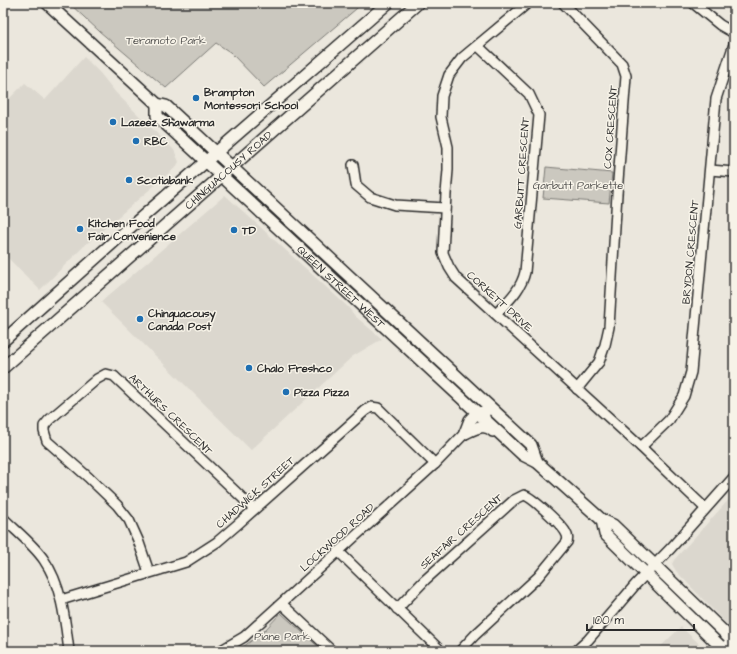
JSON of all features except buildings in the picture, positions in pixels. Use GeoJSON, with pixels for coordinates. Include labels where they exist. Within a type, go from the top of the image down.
{"type":"FeatureCollection","features":[{"type":"Feature","properties":{"kind":"main road","name":"QUEEN STREET WEST"},"geometry":{"type":"LineString","coordinates":[[47,3],[157,104],[166,106],[531,445],[537,462]]}},
{"type":"Feature","properties":{"kind":"main road","name":"CHINGUACOUSY ROAD"},"geometry":{"type":"LineString","coordinates":[[3,341],[216,152],[388,3]]}},
{"type":"Feature","properties":{"kind":"main road","name":"CHINGUACOUSY ROAD"},"geometry":{"type":"LineString","coordinates":[[3,368],[418,3]]}},
{"type":"Feature","properties":{"kind":"main road","name":"QUEEN STREET WEST"},"geometry":{"type":"LineString","coordinates":[[157,104],[157,116],[477,413],[523,455],[537,462],[602,520],[614,525],[729,637],[733,650]]}},
{"type":"Feature","properties":{"kind":"main road"},"geometry":{"type":"LineString","coordinates":[[373,316],[382,306]]}},
{"type":"Feature","properties":{"kind":"main road"},"geometry":{"type":"LineString","coordinates":[[465,433],[470,420],[477,413],[489,412],[525,447],[531,445]]}},
{"type":"Feature","properties":{"kind":"main road"},"geometry":{"type":"LineString","coordinates":[[465,433],[482,426],[489,427],[505,441],[509,442]]}},
{"type":"Feature","properties":{"kind":"main road","name":"QUEEN STREET WEST"},"geometry":{"type":"LineString","coordinates":[[602,520],[605,534],[645,574],[720,646],[733,650]]}},
{"type":"Feature","properties":{"kind":"street","name":"CORKETT DRIVE"},"geometry":{"type":"LineString","coordinates":[[528,3],[462,58],[449,75],[442,96],[441,117],[448,147],[443,253],[456,278],[706,508]]}},
{"type":"Feature","properties":{"kind":"street","name":"COX CRESCENT"},"geometry":{"type":"LineString","coordinates":[[563,3],[622,64],[626,76],[609,327],[599,362],[577,389]]}},
{"type":"Feature","properties":{"kind":"street"},"geometry":{"type":"LineString","coordinates":[[693,3],[720,25],[734,33]]}},
{"type":"Feature","properties":{"kind":"street","name":"BRYDON CRESCENT"},"geometry":{"type":"LineString","coordinates":[[641,447],[668,420],[684,396],[691,372],[716,99],[734,44]]}},
{"type":"Feature","properties":{"kind":"street","name":"GARBUTT CRESCENT"},"geometry":{"type":"LineString","coordinates":[[478,46],[528,94],[539,115],[523,283],[518,291],[496,314]]}},
{"type":"Feature","properties":{"kind":"street"},"geometry":{"type":"LineString","coordinates":[[353,165],[356,185],[370,197],[395,205],[445,208]]}},
{"type":"Feature","properties":{"kind":"street"},"geometry":{"type":"LineString","coordinates":[[710,170],[734,172]]}},
{"type":"Feature","properties":{"kind":"street","name":"ARTHURS CRESCENT"},"geometry":{"type":"LineString","coordinates":[[149,572],[138,540],[129,520],[117,505],[88,477],[47,441],[44,431],[44,426],[49,420],[97,379],[106,374],[114,376],[254,509]]}},
{"type":"Feature","properties":{"kind":"street","name":"CHADWICK STREET"},"geometry":{"type":"LineString","coordinates":[[61,600],[186,562],[217,542],[340,432],[365,411],[372,408],[378,408],[435,464]]}},
{"type":"Feature","properties":{"kind":"street","name":"LOCKWOOD ROAD"},"geometry":{"type":"LineString","coordinates":[[220,651],[244,637],[282,604],[435,464],[465,433]]}},
{"type":"Feature","properties":{"kind":"street"},"geometry":{"type":"LineString","coordinates":[[576,651],[734,477]]}},
{"type":"Feature","properties":{"kind":"street","name":"SEAFAIR CRESCENT"},"geometry":{"type":"LineString","coordinates":[[397,609],[425,580],[514,500],[524,495],[532,499],[565,531],[568,538],[567,542],[538,576],[460,651]]}},
{"type":"Feature","properties":{"kind":"street"},"geometry":{"type":"LineString","coordinates":[[3,518],[44,559],[51,573],[61,600],[69,651]]}},
{"type":"Feature","properties":{"kind":"street"},"geometry":{"type":"LineString","coordinates":[[339,552],[441,651]]}},
{"type":"Feature","properties":{"kind":"street"},"geometry":{"type":"LineString","coordinates":[[282,604],[332,651]]}},
{"type":"Feature","properties":{"kind":"shaded area"},"geometry":{"type":"Polygon","coordinates":[[[84,57],[100,73],[116,93],[174,150],[179,162],[176,167],[84,246],[40,290],[3,253],[3,105],[25,83],[45,100],[84,57]]]}},
{"type":"Feature","properties":{"kind":"shaded area"},"geometry":{"type":"Polygon","coordinates":[[[225,195],[348,307],[355,316],[382,339],[353,356],[251,450],[101,302],[225,195]]]}},
{"type":"Feature","properties":{"kind":"shaded area"},"geometry":{"type":"Polygon","coordinates":[[[732,496],[734,498],[734,632],[676,571],[672,564],[732,496]]]}},
{"type":"Feature","properties":{"kind":"shaded area"},"geometry":{"type":"Polygon","coordinates":[[[681,627],[707,651],[656,651],[681,627]]]}},
{"type":"Feature","properties":{"kind":"green space","name":"Teramoto Park"},"geometry":{"type":"Polygon","coordinates":[[[69,3],[363,3],[264,87],[230,52],[216,43],[166,88],[99,31],[69,3]]]}},
{"type":"Feature","properties":{"kind":"green space","name":"Garbutt Parkette"},"geometry":{"type":"Polygon","coordinates":[[[546,167],[612,173],[609,203],[543,198],[546,167]]]}},
{"type":"Feature","properties":{"kind":"green space","name":"Piane Park"},"geometry":{"type":"Polygon","coordinates":[[[281,613],[323,651],[239,650],[263,632],[281,613]]]}},
{"type":"Feature","properties":{"kind":"place","name":"Brampton Montessori School"},"geometry":{"type":"Point","coordinates":[196,98]}},
{"type":"Feature","properties":{"kind":"place","name":"Lazeez Shawarma"},"geometry":{"type":"Point","coordinates":[113,122]}},
{"type":"Feature","properties":{"kind":"place","name":"RBC"},"geometry":{"type":"Point","coordinates":[136,141]}},
{"type":"Feature","properties":{"kind":"place","name":"Scotiabank"},"geometry":{"type":"Point","coordinates":[129,180]}},
{"type":"Feature","properties":{"kind":"place","name":"Kitchen Food Fair Convenience"},"geometry":{"type":"Point","coordinates":[80,229]}},
{"type":"Feature","properties":{"kind":"place","name":"TD"},"geometry":{"type":"Point","coordinates":[234,230]}},
{"type":"Feature","properties":{"kind":"place","name":"Chinguacousy Canada Post"},"geometry":{"type":"Point","coordinates":[140,319]}},
{"type":"Feature","properties":{"kind":"place","name":"Chalo Freshco"},"geometry":{"type":"Point","coordinates":[249,368]}},
{"type":"Feature","properties":{"kind":"place","name":"Pizza Pizza"},"geometry":{"type":"Point","coordinates":[286,392]}}]}
